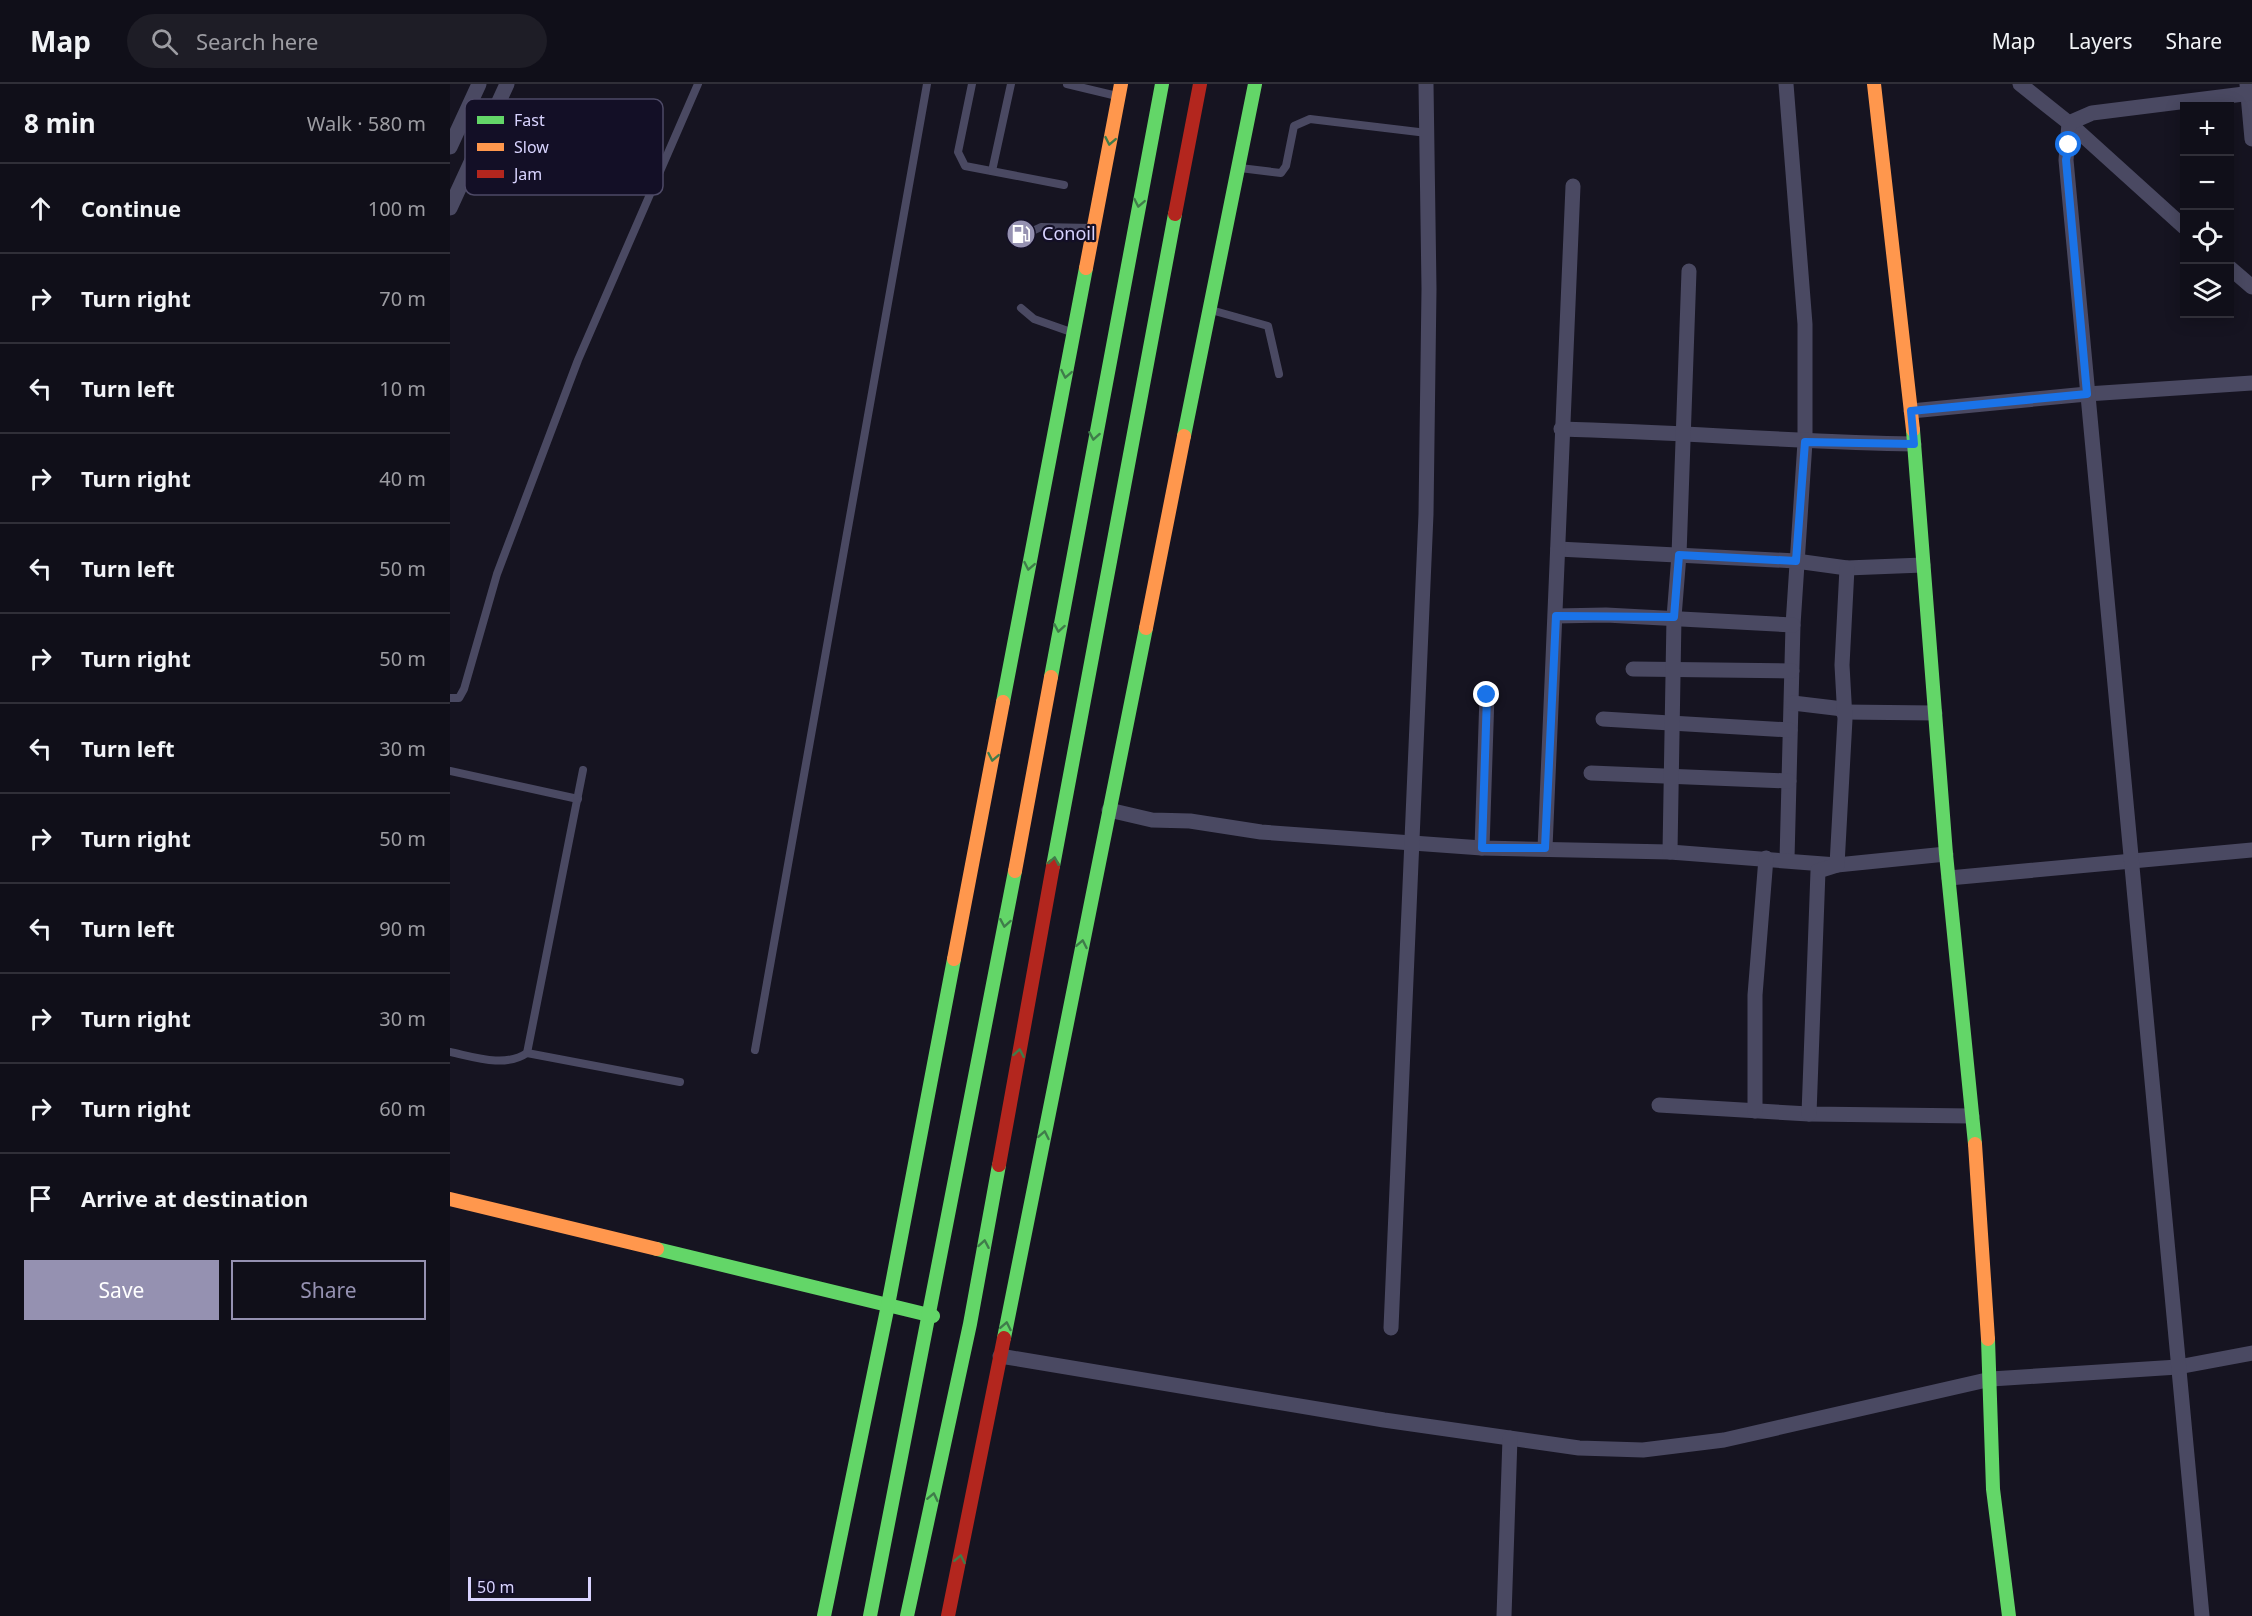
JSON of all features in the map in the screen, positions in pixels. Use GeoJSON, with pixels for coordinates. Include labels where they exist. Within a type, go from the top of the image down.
{"type":"FeatureCollection","features":[{"type":"Feature","properties":{"kind":"main road"},"geometry":{"type":"LineString","coordinates":[[870,1616],[933,1316],[1107,366],[1162,84]]}},
{"type":"Feature","properties":{"kind":"main road"},"geometry":{"type":"LineString","coordinates":[[907,1616],[970,1324],[1064,804],[1200,84]]}},
{"type":"Feature","properties":{"kind":"main road"},"geometry":{"type":"LineString","coordinates":[[948,1616],[1255,84]]}},
{"type":"Feature","properties":{"kind":"main road"},"geometry":{"type":"LineString","coordinates":[[1874,84],[1914,444],[1946,854],[1972,1116],[1991,1379],[1993,1489],[2009,1616]]}},
{"type":"Feature","properties":{"kind":"main road"},"geometry":{"type":"LineString","coordinates":[[824,1616],[888,1305],[1120,90]]}},
{"type":"Feature","properties":{"kind":"main road"},"geometry":{"type":"LineString","coordinates":[[450,1198],[933,1316]]}},
{"type":"Feature","properties":{"kind":"street"},"geometry":{"type":"LineString","coordinates":[[472,99],[479,84]]}},
{"type":"Feature","properties":{"kind":"street"},"geometry":{"type":"LineString","coordinates":[[500,99],[507,84]]}},
{"type":"Feature","properties":{"kind":"street"},"geometry":{"type":"LineString","coordinates":[[1391,1328],[1426,514],[1429,289],[1426,84]]}},
{"type":"Feature","properties":{"kind":"street"},"geometry":{"type":"LineString","coordinates":[[1786,84],[1806,324],[1805,442],[1793,625],[1787,859]]}},
{"type":"Feature","properties":{"kind":"street"},"geometry":{"type":"LineString","coordinates":[[2020,84],[2069,123],[2180,223]]}},
{"type":"Feature","properties":{"kind":"street"},"geometry":{"type":"LineString","coordinates":[[2069,123],[2092,113],[2249,90],[2252,139]]}},
{"type":"Feature","properties":{"kind":"street"},"geometry":{"type":"LineString","coordinates":[[450,147],[465,114]]}},
{"type":"Feature","properties":{"kind":"street"},"geometry":{"type":"LineString","coordinates":[[2069,123],[2066,160],[2202,1616]]}},
{"type":"Feature","properties":{"kind":"street"},"geometry":{"type":"LineString","coordinates":[[450,208],[465,175]]}},
{"type":"Feature","properties":{"kind":"street"},"geometry":{"type":"LineString","coordinates":[[1545,848],[1573,186]]}},
{"type":"Feature","properties":{"kind":"street"},"geometry":{"type":"LineString","coordinates":[[1670,852],[1674,617],[1679,555],[1689,271]]}},
{"type":"Feature","properties":{"kind":"street"},"geometry":{"type":"LineString","coordinates":[[2234,272],[2252,287]]}},
{"type":"Feature","properties":{"kind":"street"},"geometry":{"type":"LineString","coordinates":[[1911,411],[2087,394],[2252,383]]}},
{"type":"Feature","properties":{"kind":"street"},"geometry":{"type":"LineString","coordinates":[[1561,429],[1682,432],[1805,442],[1914,444]]}},
{"type":"Feature","properties":{"kind":"street"},"geometry":{"type":"LineString","coordinates":[[1558,549],[1796,561],[1847,568],[1923,565]]}},
{"type":"Feature","properties":{"kind":"street"},"geometry":{"type":"LineString","coordinates":[[1837,865],[1847,568]]}},
{"type":"Feature","properties":{"kind":"street"},"geometry":{"type":"LineString","coordinates":[[1556,616],[1674,617],[1793,625]]}},
{"type":"Feature","properties":{"kind":"street"},"geometry":{"type":"LineString","coordinates":[[1633,669],[1792,671]]}},
{"type":"Feature","properties":{"kind":"street"},"geometry":{"type":"LineString","coordinates":[[1482,848],[1487,695]]}},
{"type":"Feature","properties":{"kind":"street"},"geometry":{"type":"LineString","coordinates":[[1792,703],[1843,710],[1935,713]]}},
{"type":"Feature","properties":{"kind":"street"},"geometry":{"type":"LineString","coordinates":[[1604,719],[1790,729]]}},
{"type":"Feature","properties":{"kind":"street"},"geometry":{"type":"LineString","coordinates":[[1591,773],[1673,774],[1789,781]]}},
{"type":"Feature","properties":{"kind":"street"},"geometry":{"type":"LineString","coordinates":[[1109,810],[1152,820],[1190,821],[1261,832],[1482,848],[1670,852],[1787,859],[1837,865]]}},
{"type":"Feature","properties":{"kind":"street"},"geometry":{"type":"LineString","coordinates":[[1949,878],[2252,850]]}},
{"type":"Feature","properties":{"kind":"street"},"geometry":{"type":"LineString","coordinates":[[1809,1114],[1818,871],[1837,865],[1946,854]]}},
{"type":"Feature","properties":{"kind":"street"},"geometry":{"type":"LineString","coordinates":[[1755,1111],[1755,995],[1766,858]]}},
{"type":"Feature","properties":{"kind":"street"},"geometry":{"type":"LineString","coordinates":[[1659,1105],[1809,1114],[1972,1116]]}},
{"type":"Feature","properties":{"kind":"street"},"geometry":{"type":"LineString","coordinates":[[1000,1356],[1510,1438],[1579,1448],[1644,1450],[1724,1440],[1991,1379],[2178,1367],[2252,1353]]}},
{"type":"Feature","properties":{"kind":"street"},"geometry":{"type":"LineString","coordinates":[[1504,1616],[1510,1438]]}},
{"type":"Feature","properties":{"kind":"lane"},"geometry":{"type":"LineString","coordinates":[[663,164],[698,84]]}},
{"type":"Feature","properties":{"kind":"lane"},"geometry":{"type":"LineString","coordinates":[[756,1050],[927,84]]}},
{"type":"Feature","properties":{"kind":"lane"},"geometry":{"type":"LineString","coordinates":[[972,84],[958,152],[964,166],[1064,185]]}},
{"type":"Feature","properties":{"kind":"lane"},"geometry":{"type":"LineString","coordinates":[[992,171],[1011,84]]}},
{"type":"Feature","properties":{"kind":"lane"},"geometry":{"type":"LineString","coordinates":[[1067,84],[1120,90]]}},
{"type":"Feature","properties":{"kind":"lane"},"geometry":{"type":"LineString","coordinates":[[1238,168],[1281,173],[1286,166],[1294,126],[1310,119],[1427,133]]}},
{"type":"Feature","properties":{"kind":"lane"},"geometry":{"type":"LineString","coordinates":[[450,698],[459,698],[465,689],[496,574],[578,360],[650,195]]}},
{"type":"Feature","properties":{"kind":"lane"},"geometry":{"type":"LineString","coordinates":[[1024,235],[1041,227],[1094,228]]}},
{"type":"Feature","properties":{"kind":"lane"},"geometry":{"type":"LineString","coordinates":[[1021,309],[1034,319],[1074,333]]}},
{"type":"Feature","properties":{"kind":"lane"},"geometry":{"type":"LineString","coordinates":[[1210,309],[1268,326],[1280,374]]}},
{"type":"Feature","properties":{"kind":"lane"},"geometry":{"type":"LineString","coordinates":[[527,1053],[583,770]]}},
{"type":"Feature","properties":{"kind":"lane"},"geometry":{"type":"LineString","coordinates":[[450,771],[578,800]]}},
{"type":"Feature","properties":{"kind":"lane"},"geometry":{"type":"LineString","coordinates":[[450,1052],[496,1061],[519,1058],[527,1053],[680,1082]]}},
{"type":"Feature","properties":{"kind":"traffic: fast"},"geometry":{"type":"LineString","coordinates":[[1051,677],[1162,84]]}},
{"type":"Feature","properties":{"kind":"traffic: fast"},"geometry":{"type":"LineString","coordinates":[[1184,436],[1255,84]]}},
{"type":"Feature","properties":{"kind":"traffic: fast"},"geometry":{"type":"LineString","coordinates":[[1053,866],[1175,214]]}},
{"type":"Feature","properties":{"kind":"traffic: fast"},"geometry":{"type":"LineString","coordinates":[[1003,702],[1086,268]]}},
{"type":"Feature","properties":{"kind":"traffic: fast"},"geometry":{"type":"LineString","coordinates":[[1913,430],[1946,854],[1975,1144]]}},
{"type":"Feature","properties":{"kind":"traffic: fast"},"geometry":{"type":"LineString","coordinates":[[1004,1338],[1146,628]]}},
{"type":"Feature","properties":{"kind":"traffic: fast"},"geometry":{"type":"LineString","coordinates":[[870,1616],[1015,871]]}},
{"type":"Feature","properties":{"kind":"traffic: fast"},"geometry":{"type":"LineString","coordinates":[[824,1616],[888,1305],[954,959]]}},
{"type":"Feature","properties":{"kind":"traffic: fast"},"geometry":{"type":"LineString","coordinates":[[907,1616],[970,1324],[999,1165]]}},
{"type":"Feature","properties":{"kind":"traffic: fast"},"geometry":{"type":"LineString","coordinates":[[657,1249],[933,1316]]}},
{"type":"Feature","properties":{"kind":"traffic: fast"},"geometry":{"type":"LineString","coordinates":[[1988,1339],[1993,1489],[2009,1616]]}},
{"type":"Feature","properties":{"kind":"traffic: slow"},"geometry":{"type":"LineString","coordinates":[[1086,268],[1121,84]]}},
{"type":"Feature","properties":{"kind":"traffic: slow"},"geometry":{"type":"LineString","coordinates":[[1874,84],[1913,430]]}},
{"type":"Feature","properties":{"kind":"traffic: slow"},"geometry":{"type":"LineString","coordinates":[[1146,628],[1184,436]]}},
{"type":"Feature","properties":{"kind":"traffic: slow"},"geometry":{"type":"LineString","coordinates":[[1015,871],[1051,677]]}},
{"type":"Feature","properties":{"kind":"traffic: slow"},"geometry":{"type":"LineString","coordinates":[[954,959],[1003,702]]}},
{"type":"Feature","properties":{"kind":"traffic: slow"},"geometry":{"type":"LineString","coordinates":[[1975,1144],[1988,1339]]}},
{"type":"Feature","properties":{"kind":"traffic: slow"},"geometry":{"type":"LineString","coordinates":[[450,1199],[657,1249]]}},
{"type":"Feature","properties":{"kind":"traffic: jam"},"geometry":{"type":"LineString","coordinates":[[1175,214],[1200,84]]}},
{"type":"Feature","properties":{"kind":"traffic: jam"},"geometry":{"type":"LineString","coordinates":[[999,1165],[1053,866]]}},
{"type":"Feature","properties":{"kind":"traffic: jam"},"geometry":{"type":"LineString","coordinates":[[948,1616],[1004,1338]]}},
{"type":"Feature","properties":{"kind":"place","name":"Conoil"},"geometry":{"type":"Point","coordinates":[1021,234]}},
{"type":"Feature","properties":{"kind":"route"},"geometry":{"type":"LineString","coordinates":[[1487,695],[1482,848],[1545,848],[1556,616],[1674,617],[1679,555],[1796,561],[1805,442],[1914,444],[1911,411],[2087,394],[2066,160],[2069,145]]}}]}
